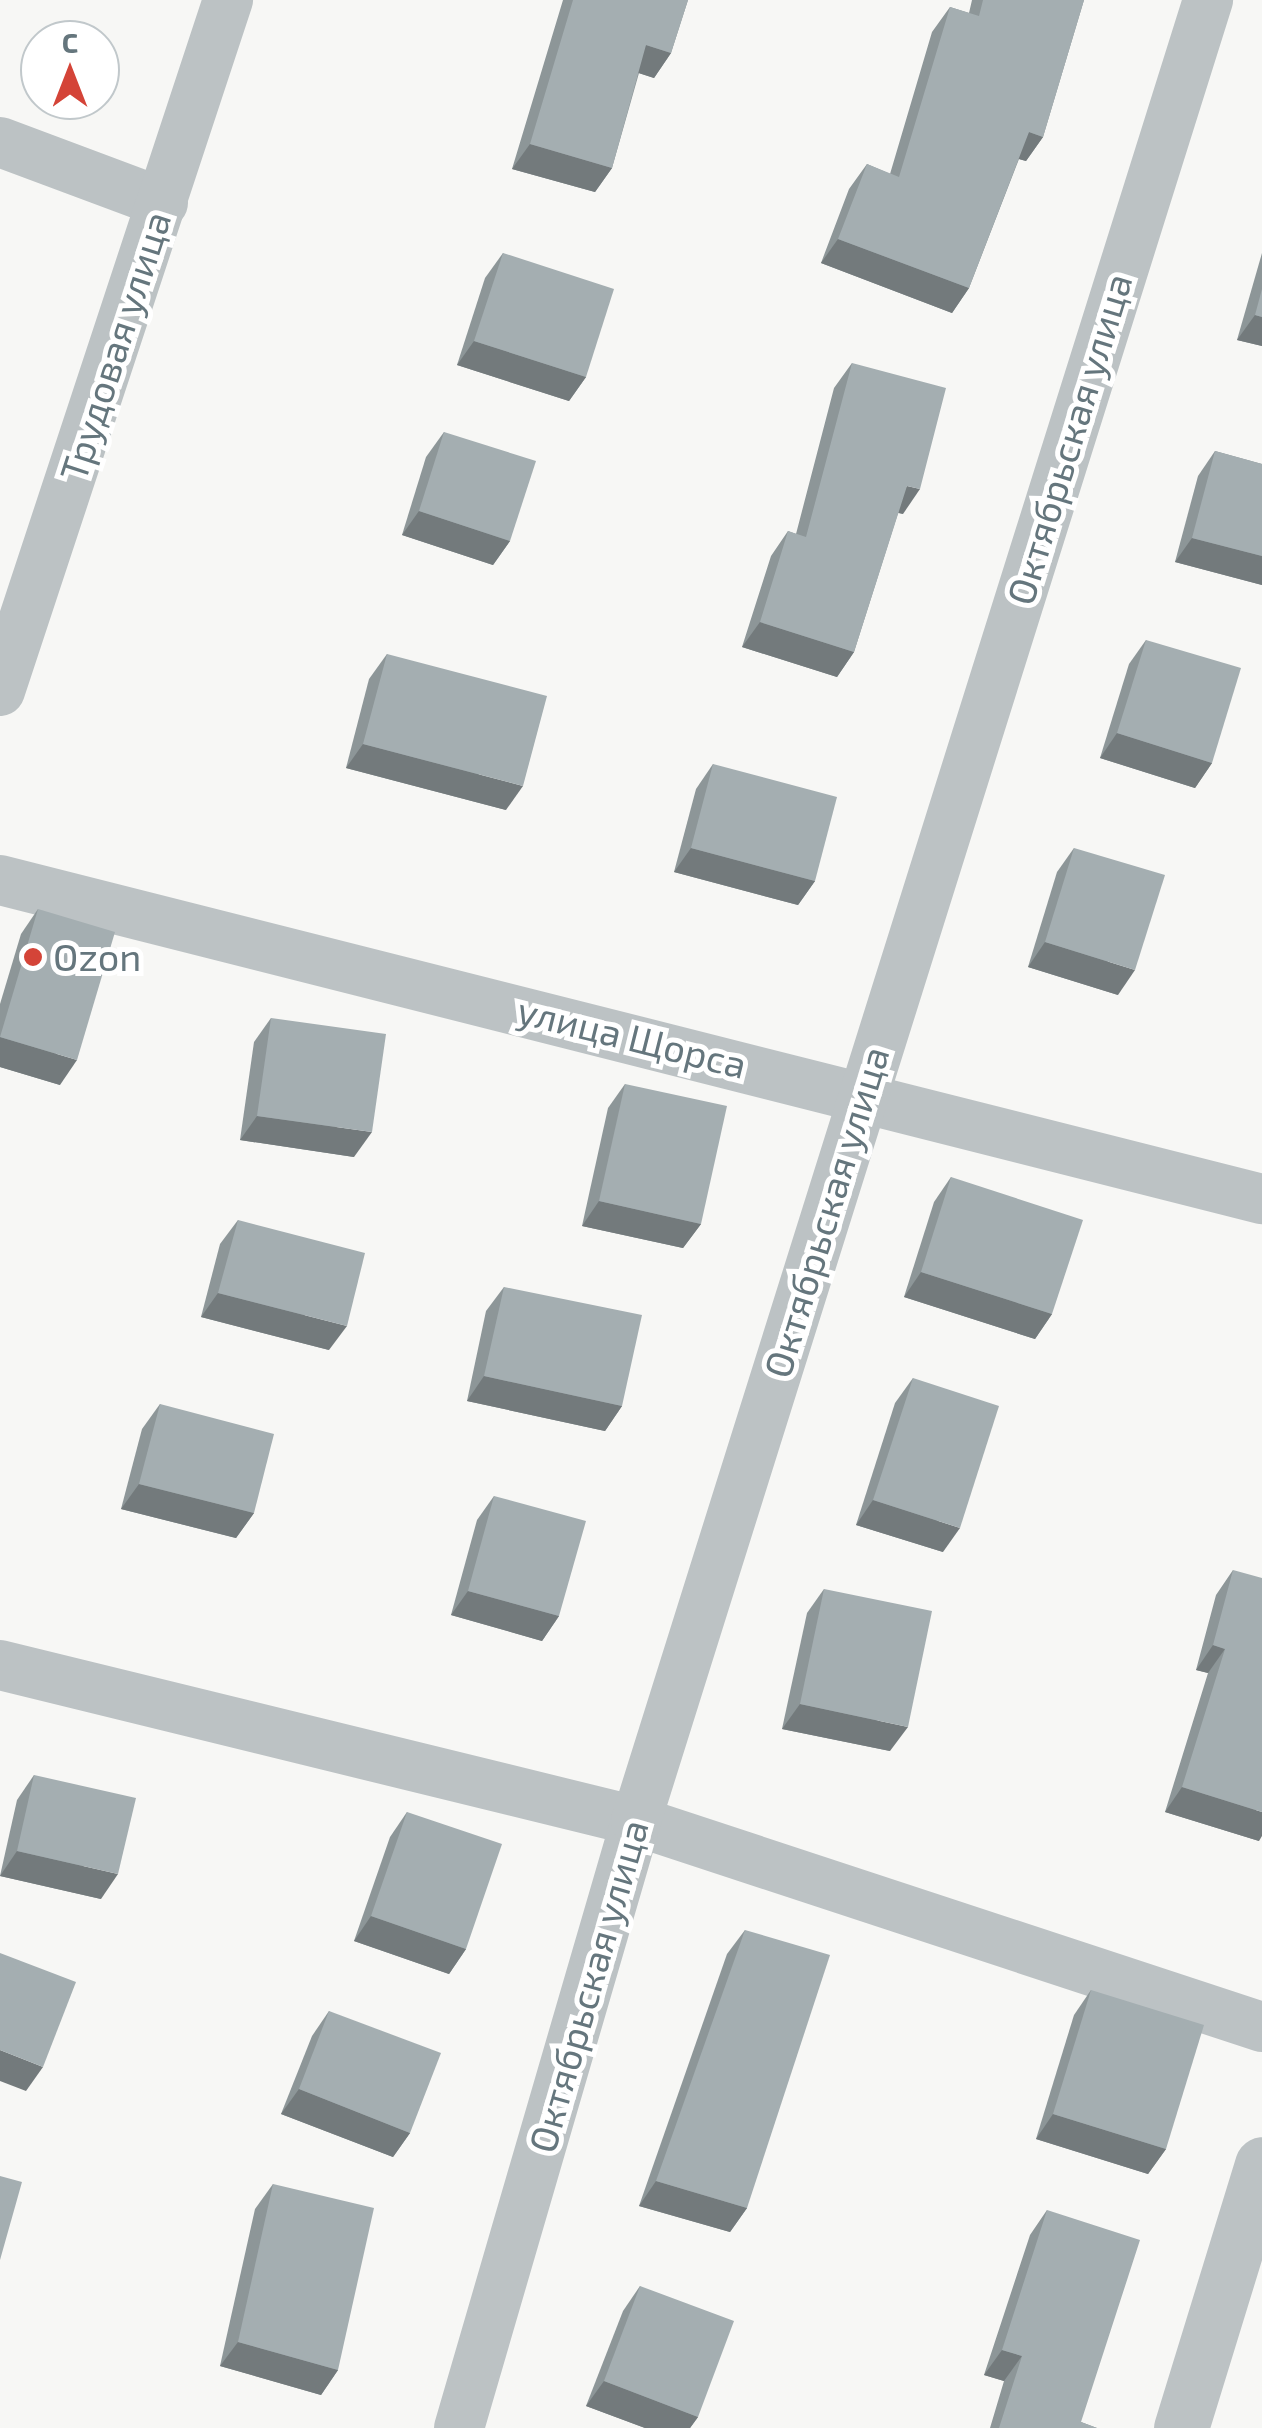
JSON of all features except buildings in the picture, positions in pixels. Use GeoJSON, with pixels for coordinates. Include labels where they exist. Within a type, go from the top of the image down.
{"type":"FeatureCollection","features":[{"type":"Feature","properties":{"kind":"street","name":"Трудовая улица"},"geometry":{"type":"LineString","coordinates":[[0,691],[228,0]]}},
{"type":"Feature","properties":{"kind":"street","name":"Октябрьская улица"},"geometry":{"type":"LineString","coordinates":[[459,2428],[636,1821],[1208,0]]}},
{"type":"Feature","properties":{"kind":"street"},"geometry":{"type":"LineString","coordinates":[[0,142],[163,202]]}},
{"type":"Feature","properties":{"kind":"street","name":"улица Щорса"},"geometry":{"type":"LineString","coordinates":[[0,880],[1262,1199]]}},
{"type":"Feature","properties":{"kind":"street"},"geometry":{"type":"LineString","coordinates":[[0,1665],[636,1821],[1262,2027]]}},
{"type":"Feature","properties":{"kind":"street"},"geometry":{"type":"LineString","coordinates":[[1180,2428],[1262,2164]]}},
{"type":"Feature","properties":{"kind":"place","name":"Ozon"},"geometry":{"type":"Point","coordinates":[33,957]}}]}
